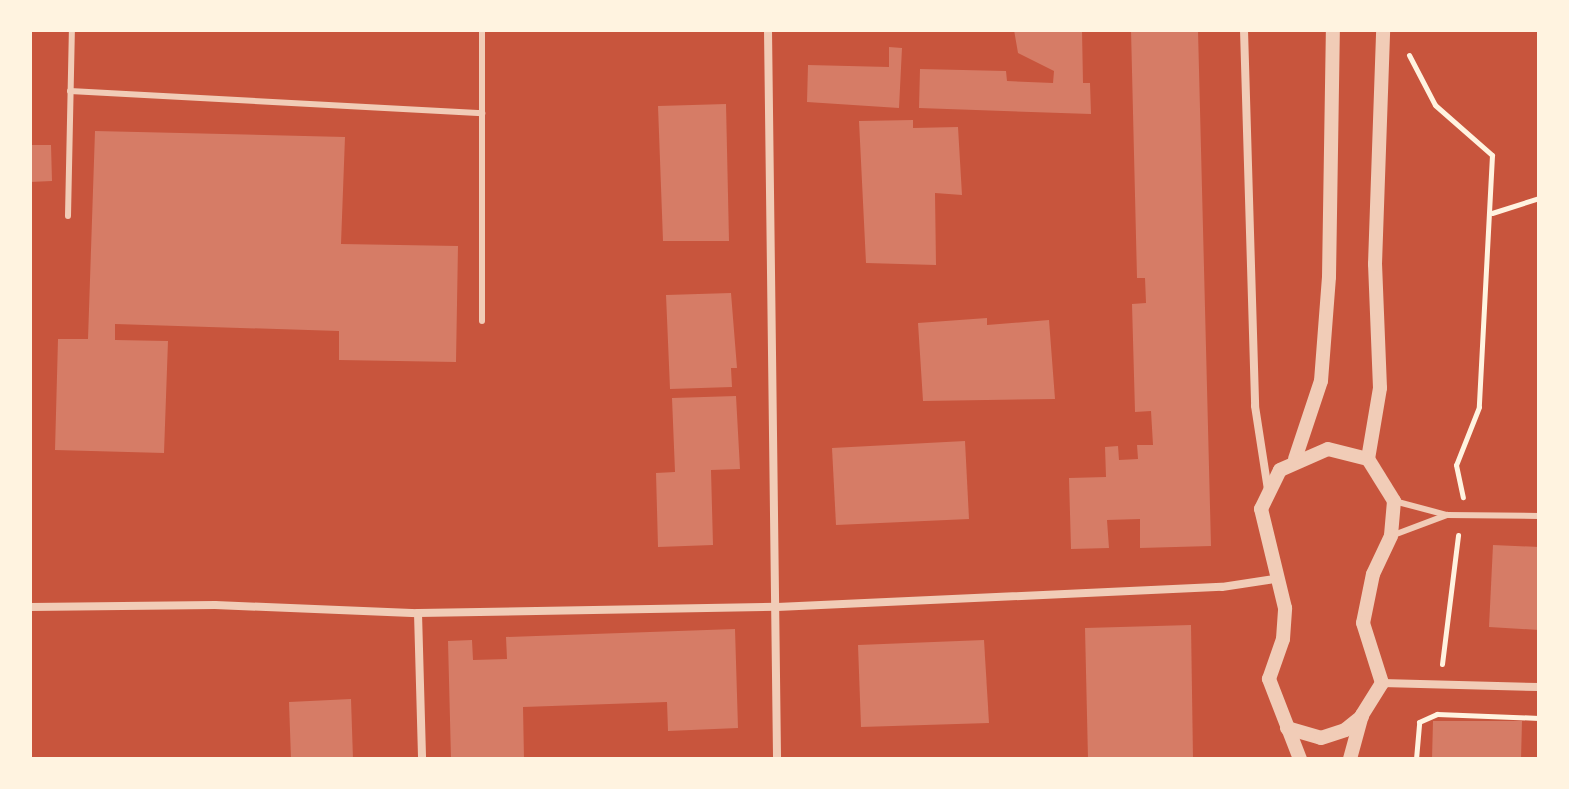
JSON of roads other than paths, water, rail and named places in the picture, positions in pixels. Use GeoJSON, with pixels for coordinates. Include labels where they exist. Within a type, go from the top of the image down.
{"type":"FeatureCollection","features":[{"type":"Feature","properties":{"kind":"street"},"geometry":{"type":"LineString","coordinates":[[768,30],[777,759]]}},
{"type":"Feature","properties":{"kind":"street"},"geometry":{"type":"LineString","coordinates":[[1244,30],[1255,406],[1268,490]]}},
{"type":"Feature","properties":{"kind":"street"},"geometry":{"type":"LineString","coordinates":[[1295,459],[1321,381],[1329,277],[1333,30]]}},
{"type":"Feature","properties":{"kind":"street"},"geometry":{"type":"LineString","coordinates":[[1368,459],[1380,388],[1375,264],[1383,30]]}},
{"type":"Feature","properties":{"kind":"street"},"geometry":{"type":"LineString","coordinates":[[1287,728],[1321,738],[1345,730],[1362,715],[1382,683],[1363,623],[1373,574],[1391,536],[1394,501],[1384,477],[1368,459],[1328,449],[1295,459],[1280,470],[1261,509],[1274,579],[1285,608],[1283,639],[1269,679],[1287,728],[1300,759]]}},
{"type":"Feature","properties":{"kind":"street"},"geometry":{"type":"LineString","coordinates":[[30,607],[215,605],[418,613],[777,607],[1222,587],[1274,579]]}},
{"type":"Feature","properties":{"kind":"street"},"geometry":{"type":"LineString","coordinates":[[418,613],[422,759]]}},
{"type":"Feature","properties":{"kind":"street"},"geometry":{"type":"LineString","coordinates":[[1382,683],[1539,687]]}},
{"type":"Feature","properties":{"kind":"street"},"geometry":{"type":"LineString","coordinates":[[1350,759],[1362,715]]}},
{"type":"Feature","properties":{"kind":"lane"},"geometry":{"type":"LineString","coordinates":[[68,216],[72,30]]}},
{"type":"Feature","properties":{"kind":"lane"},"geometry":{"type":"LineString","coordinates":[[482,30],[482,321]]}},
{"type":"Feature","properties":{"kind":"lane"},"geometry":{"type":"LineString","coordinates":[[70,91],[482,113]]}},
{"type":"Feature","properties":{"kind":"lane"},"geometry":{"type":"LineString","coordinates":[[1394,501],[1447,515],[1539,516]]}},
{"type":"Feature","properties":{"kind":"lane"},"geometry":{"type":"LineString","coordinates":[[1391,536],[1447,515]]}}]}
